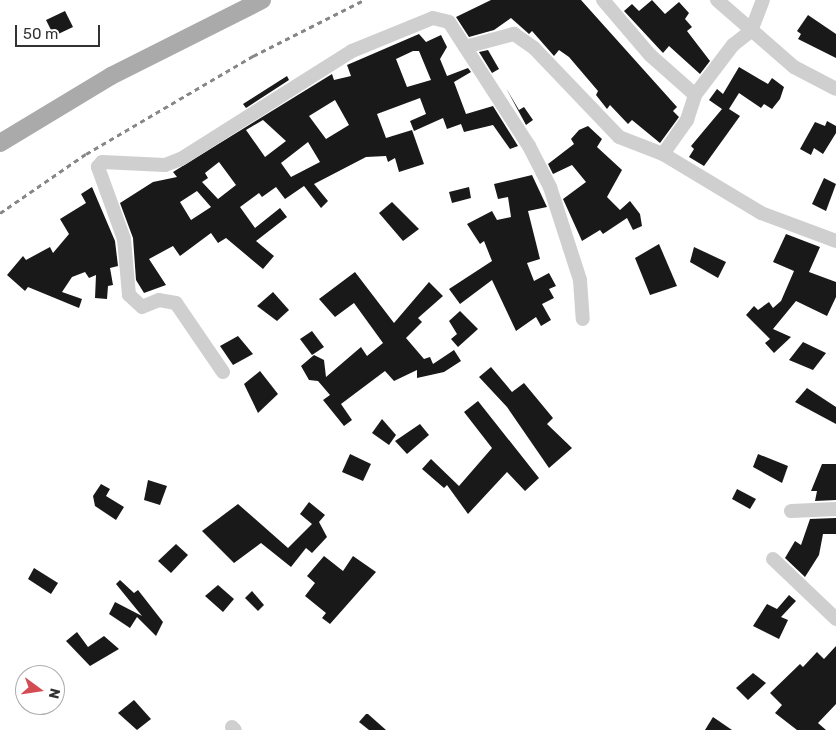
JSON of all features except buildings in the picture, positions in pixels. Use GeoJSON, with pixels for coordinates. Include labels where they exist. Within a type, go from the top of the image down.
{"type":"FeatureCollection","features":[{"type":"Feature","properties":{"kind":"main road"},"geometry":{"type":"LineString","coordinates":[[0,143],[111,76],[262,0]]}},
{"type":"Feature","properties":{"kind":"street"},"geometry":{"type":"LineString","coordinates":[[603,0],[650,55],[695,95]]}},
{"type":"Feature","properties":{"kind":"street"},"geometry":{"type":"LineString","coordinates":[[717,0],[794,67],[836,89]]}},
{"type":"Feature","properties":{"kind":"street"},"geometry":{"type":"LineString","coordinates":[[664,154],[687,120],[695,95],[733,45],[751,31],[763,0]]}},
{"type":"Feature","properties":{"kind":"street"},"geometry":{"type":"LineString","coordinates":[[223,372],[176,303],[159,300],[142,306],[129,295],[124,239],[98,167],[102,162],[165,165],[181,159],[352,51],[433,18],[449,22],[550,187],[580,280],[583,319]]}},
{"type":"Feature","properties":{"kind":"street"},"geometry":{"type":"LineString","coordinates":[[465,46],[514,34],[534,48],[608,128],[632,143],[664,154],[761,212],[836,241]]}},
{"type":"Feature","properties":{"kind":"street"},"geometry":{"type":"LineString","coordinates":[[791,512],[836,509]]}},
{"type":"Feature","properties":{"kind":"street"},"geometry":{"type":"LineString","coordinates":[[773,559],[836,619]]}},
{"type":"Feature","properties":{"kind":"railway"},"geometry":{"type":"LineString","coordinates":[[0,213],[86,154],[253,56],[364,0]]}}]}
